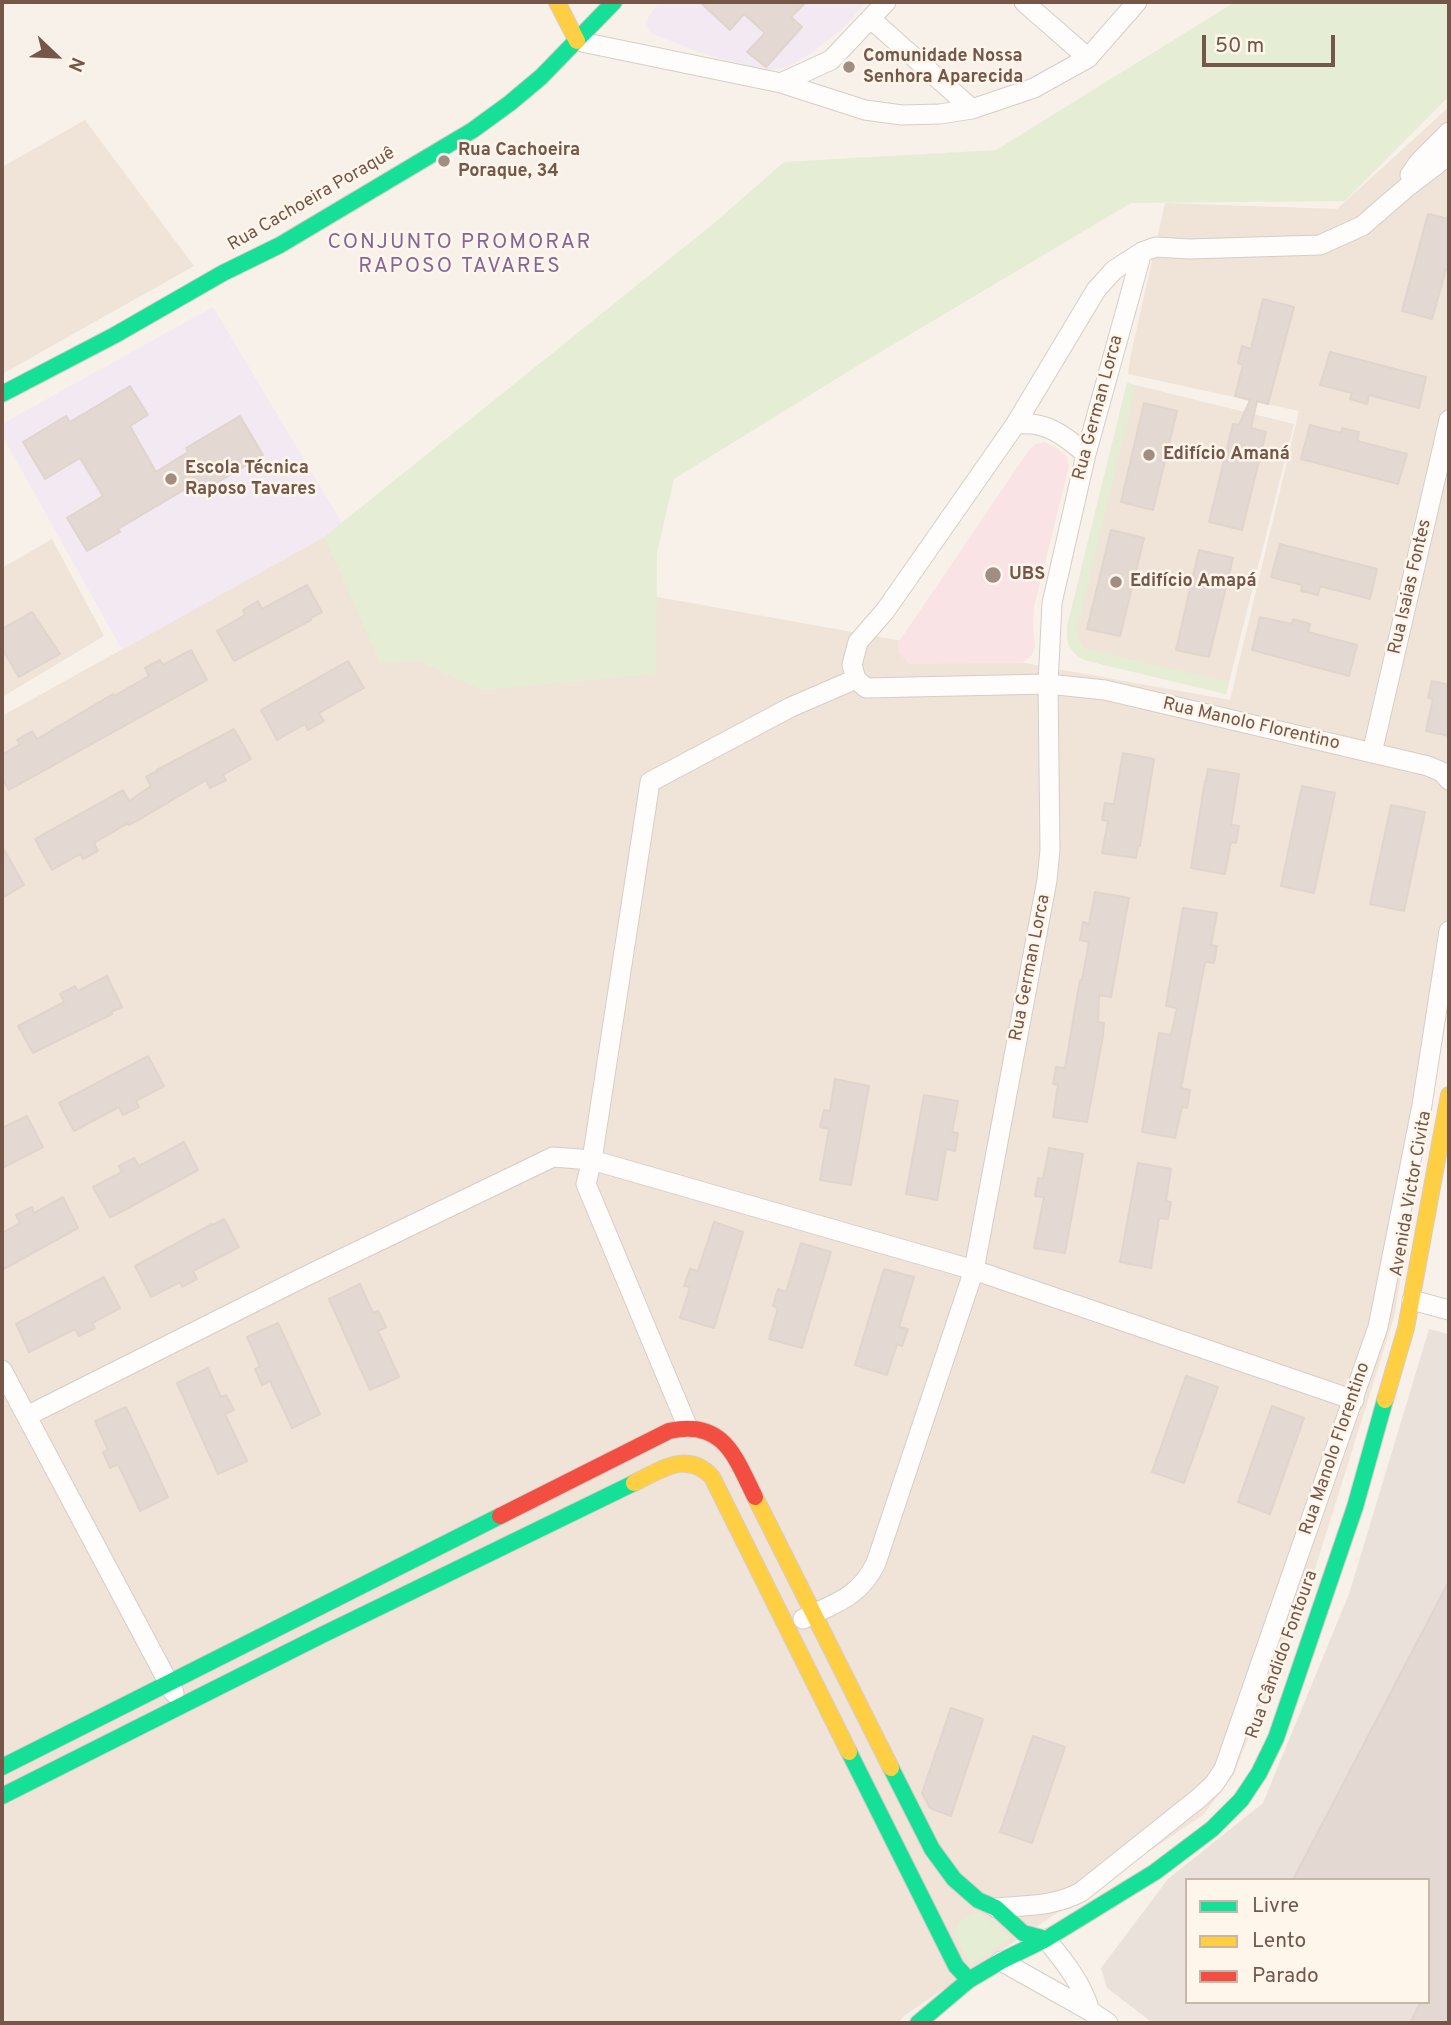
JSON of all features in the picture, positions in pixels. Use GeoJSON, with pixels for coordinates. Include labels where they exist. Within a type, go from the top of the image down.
{"type":"FeatureCollection","features":[{"type":"Feature","properties":{"kind":"street"},"geometry":{"type":"LineString","coordinates":[[557,2],[577,41],[781,83],[866,110],[902,115],[940,114],[972,109],[1034,88],[1088,58],[1137,2]]}},
{"type":"Feature","properties":{"kind":"street","name":"Rua Cachoeira Poraquê"},"geometry":{"type":"LineString","coordinates":[[2,394],[279,245],[474,130],[541,77],[614,2]]}},
{"type":"Feature","properties":{"kind":"street"},"geometry":{"type":"LineString","coordinates":[[781,83],[831,60],[886,2]]}},
{"type":"Feature","properties":{"kind":"street"},"geometry":{"type":"LineString","coordinates":[[1024,2],[1088,58]]}},
{"type":"Feature","properties":{"kind":"street"},"geometry":{"type":"LineString","coordinates":[[872,19],[972,109]]}},
{"type":"Feature","properties":{"kind":"street"},"geometry":{"type":"LineString","coordinates":[[1391,201],[1419,162],[1449,132]]}},
{"type":"Feature","properties":{"kind":"street"},"geometry":{"type":"LineString","coordinates":[[688,1428],[586,1184],[592,1160],[650,782],[791,707],[856,679],[852,665],[858,642],[885,611],[1015,425],[1104,279],[1122,263],[1156,247],[1320,245],[1362,226],[1449,155]]}},
{"type":"Feature","properties":{"kind":"street","name":"Rua German Lorca"},"geometry":{"type":"LineString","coordinates":[[787,1626],[852,1595],[867,1580],[876,1563],[974,1270],[1048,880],[1048,684],[1052,603],[1086,454],[1142,252]]}},
{"type":"Feature","properties":{"kind":"street","name":"Rua Isaias Fontes"},"geometry":{"type":"LineString","coordinates":[[1372,753],[1449,420]]}},
{"type":"Feature","properties":{"kind":"street"},"geometry":{"type":"LineString","coordinates":[[1015,425],[1025,423],[1062,433],[1086,454]]}},
{"type":"Feature","properties":{"kind":"street","name":"Rua Manolo Florentino"},"geometry":{"type":"LineString","coordinates":[[856,679],[866,688],[1048,684],[1105,690],[1428,766],[1442,772],[1449,779]]}},
{"type":"Feature","properties":{"kind":"street","name":"Rua Manolo Florentino"},"geometry":{"type":"LineString","coordinates":[[987,1904],[1047,1905],[1081,1892],[1214,1784],[1224,1769],[1378,1327],[1422,1105],[1449,931]]}},
{"type":"Feature","properties":{"kind":"street","name":"Avenida Victor Civita"},"geometry":{"type":"LineString","coordinates":[[1412,1300],[1449,1095]]}},
{"type":"Feature","properties":{"kind":"street"},"geometry":{"type":"LineString","coordinates":[[27,1416],[287,1285],[553,1157],[592,1160],[974,1270],[1353,1400]]}},
{"type":"Feature","properties":{"kind":"street"},"geometry":{"type":"LineString","coordinates":[[1412,1300],[1449,1310]]}},
{"type":"Feature","properties":{"kind":"street","name":"Rua Cândido Fontoura"},"geometry":{"type":"LineString","coordinates":[[918,2023],[970,1980],[1155,1872],[1212,1829],[1241,1800],[1259,1773],[1276,1738],[1355,1507],[1412,1300]]}},
{"type":"Feature","properties":{"kind":"street"},"geometry":{"type":"LineString","coordinates":[[2,1370],[181,1706]]}},
{"type":"Feature","properties":{"kind":"street"},"geometry":{"type":"LineString","coordinates":[[2,1767],[669,1431],[688,1428],[707,1432],[716,1436],[730,1449],[932,1849],[954,1879],[1023,1933],[1046,1938],[1081,1987],[1090,2011]]}},
{"type":"Feature","properties":{"kind":"street"},"geometry":{"type":"LineString","coordinates":[[2,1796],[320,1636],[664,1469],[680,1463],[695,1464],[710,1475],[956,1966],[970,1980]]}},
{"type":"Feature","properties":{"kind":"street"},"geometry":{"type":"LineString","coordinates":[[307,1612],[320,1636]]}},
{"type":"Feature","properties":{"kind":"street"},"geometry":{"type":"LineString","coordinates":[[962,1906],[987,1904]]}},
{"type":"Feature","properties":{"kind":"street"},"geometry":{"type":"LineString","coordinates":[[941,1934],[949,1917]]}},
{"type":"Feature","properties":{"kind":"street"},"geometry":{"type":"LineString","coordinates":[[1001,1961],[1108,2023]]}},
{"type":"Feature","properties":{"kind":"shaded area"},"geometry":{"type":"Polygon","coordinates":[[[659,2],[867,2],[841,30],[811,53],[789,66],[765,71],[699,52],[651,33],[646,25],[659,2]]]}},
{"type":"Feature","properties":{"kind":"shaded area"},"geometry":{"type":"Polygon","coordinates":[[[1449,107],[1449,989],[1394,1317],[1308,1591],[1233,1776],[1203,1815],[905,2015],[898,2023],[2,2023],[2,716],[324,537],[1230,700],[1299,411],[1128,374],[1165,203],[1337,209],[1449,107]]]}},
{"type":"Feature","properties":{"kind":"shaded area"},"geometry":{"type":"Polygon","coordinates":[[[85,120],[194,266],[2,374],[2,167],[85,120]]]}},
{"type":"Feature","properties":{"kind":"shaded area","name":"Escola Técnica Raposo Tavares"},"geometry":{"type":"Polygon","coordinates":[[[213,307],[342,523],[324,537],[122,650],[2,435],[2,424],[213,307]]]}},
{"type":"Feature","properties":{"kind":"shaded area"},"geometry":{"type":"Polygon","coordinates":[[[1127,383],[1294,424],[1226,694],[1088,661],[1078,657],[1069,646],[1067,627],[1127,383]]]}},
{"type":"Feature","properties":{"kind":"shaded area","name":"UBS"},"geometry":{"type":"Polygon","coordinates":[[[1045,442],[1067,457],[1069,466],[1034,607],[1035,646],[1032,655],[1022,663],[909,664],[898,652],[898,643],[1029,450],[1035,444],[1045,442]]]}},
{"type":"Feature","properties":{"kind":"shaded area"},"geometry":{"type":"Polygon","coordinates":[[[52,539],[104,636],[2,697],[2,568],[52,539]]]}},
{"type":"Feature","properties":{"kind":"shaded area"},"geometry":{"type":"Polygon","coordinates":[[[1429,1329],[1449,1334],[1449,2023],[1153,2023],[1107,1988],[1101,1968],[1168,1879],[1263,1803],[1349,1594],[1429,1329]]]}},
{"type":"Feature","properties":{"kind":"green space"},"geometry":{"type":"Polygon","coordinates":[[[1235,2],[1449,2],[1449,96],[1345,201],[1131,203],[862,363],[674,479],[657,553],[656,674],[481,690],[419,661],[380,663],[324,537],[713,224],[784,162],[996,150],[1235,2]]]}},
{"type":"Feature","properties":{"kind":"green space"},"geometry":{"type":"Polygon","coordinates":[[[1127,383],[1136,386],[1077,630],[1079,641],[1085,649],[1229,682],[1226,694],[1088,661],[1077,656],[1067,639],[1067,627],[1127,383]]]}},
{"type":"Feature","properties":{"kind":"green space"},"geometry":{"type":"Polygon","coordinates":[[[975,1913],[981,1913],[1011,1938],[970,1965],[954,1934],[961,1921],[975,1913]]]}},
{"type":"Feature","properties":{"kind":"building"},"geometry":{"type":"Polygon","coordinates":[[[700,2],[806,2],[791,17],[802,27],[766,67],[747,52],[765,33],[744,14],[730,30],[700,2]]]}},
{"type":"Feature","properties":{"kind":"building"},"geometry":{"type":"Polygon","coordinates":[[[1428,214],[1449,219],[1449,270],[1446,269],[1432,319],[1402,311],[1428,214]]]}},
{"type":"Feature","properties":{"kind":"building"},"geometry":{"type":"Polygon","coordinates":[[[1263,299],[1294,307],[1268,404],[1257,401],[1251,428],[1266,432],[1242,530],[1209,522],[1233,424],[1239,425],[1250,400],[1235,396],[1243,365],[1238,363],[1242,346],[1251,349],[1263,299]]]}},
{"type":"Feature","properties":{"kind":"building"},"geometry":{"type":"Polygon","coordinates":[[[1330,352],[1426,377],[1419,408],[1369,395],[1367,404],[1350,399],[1352,393],[1320,385],[1330,352]]]}},
{"type":"Feature","properties":{"kind":"building"},"geometry":{"type":"Polygon","coordinates":[[[130,386],[148,415],[130,426],[156,472],[188,452],[186,448],[240,416],[263,455],[200,493],[194,484],[118,529],[120,532],[87,551],[67,518],[103,496],[80,458],[45,479],[23,442],[66,416],[70,422],[130,386]]]}},
{"type":"Feature","properties":{"kind":"building","name":"Edifício Amaná"},"geometry":{"type":"Polygon","coordinates":[[[1144,403],[1177,411],[1153,510],[1121,502],[1144,403]]]}},
{"type":"Feature","properties":{"kind":"building"},"geometry":{"type":"Polygon","coordinates":[[[1310,425],[1341,433],[1342,428],[1359,432],[1357,441],[1407,454],[1398,484],[1301,459],[1310,425]]]}},
{"type":"Feature","properties":{"kind":"building","name":"Edifício Amapá"},"geometry":{"type":"Polygon","coordinates":[[[1111,530],[1144,538],[1120,636],[1087,629],[1111,530]]]}},
{"type":"Feature","properties":{"kind":"building"},"geometry":{"type":"Polygon","coordinates":[[[1280,544],[1377,569],[1370,599],[1320,586],[1318,595],[1301,591],[1302,585],[1271,577],[1280,544]]]}},
{"type":"Feature","properties":{"kind":"building"},"geometry":{"type":"Polygon","coordinates":[[[1199,550],[1233,558],[1209,657],[1176,650],[1199,550]]]}},
{"type":"Feature","properties":{"kind":"building"},"geometry":{"type":"Polygon","coordinates":[[[307,585],[322,612],[234,661],[217,631],[245,615],[243,610],[258,601],[262,609],[307,585]]]}},
{"type":"Feature","properties":{"kind":"building"},"geometry":{"type":"Polygon","coordinates":[[[32,612],[60,654],[19,677],[2,649],[2,629],[32,612]]]}},
{"type":"Feature","properties":{"kind":"building"},"geometry":{"type":"Polygon","coordinates":[[[1260,617],[1292,624],[1293,619],[1310,624],[1308,632],[1357,645],[1349,676],[1252,650],[1260,617]]]}},
{"type":"Feature","properties":{"kind":"building"},"geometry":{"type":"Polygon","coordinates":[[[191,650],[207,680],[9,790],[2,778],[2,755],[20,744],[17,740],[32,731],[37,739],[149,676],[145,668],[160,660],[163,665],[191,650]]]}},
{"type":"Feature","properties":{"kind":"building"},"geometry":{"type":"Polygon","coordinates":[[[348,661],[364,688],[319,713],[324,721],[308,730],[305,724],[277,740],[261,710],[348,661]]]}},
{"type":"Feature","properties":{"kind":"building"},"geometry":{"type":"Polygon","coordinates":[[[1432,681],[1449,685],[1449,736],[1426,731],[1433,699],[1428,698],[1432,681]]]}},
{"type":"Feature","properties":{"kind":"building"},"geometry":{"type":"Polygon","coordinates":[[[234,729],[251,759],[223,775],[226,780],[210,788],[206,780],[94,843],[98,851],[83,859],[80,854],[52,870],[35,839],[123,790],[129,801],[151,786],[146,777],[234,729]]]}},
{"type":"Feature","properties":{"kind":"building"},"geometry":{"type":"Polygon","coordinates":[[[1123,753],[1154,759],[1136,858],[1102,853],[1108,821],[1102,820],[1105,803],[1114,804],[1123,753]]]}},
{"type":"Feature","properties":{"kind":"building"},"geometry":{"type":"Polygon","coordinates":[[[1208,769],[1239,774],[1231,825],[1239,826],[1236,843],[1231,842],[1225,874],[1191,868],[1208,769]]]}},
{"type":"Feature","properties":{"kind":"building"},"geometry":{"type":"Polygon","coordinates":[[[1302,786],[1335,793],[1314,893],[1281,886],[1302,786]]]}},
{"type":"Feature","properties":{"kind":"building"},"geometry":{"type":"Polygon","coordinates":[[[1391,805],[1425,812],[1404,911],[1370,904],[1391,805]]]}},
{"type":"Feature","properties":{"kind":"building"},"geometry":{"type":"Polygon","coordinates":[[[2,846],[24,885],[2,898],[2,846]]]}},
{"type":"Feature","properties":{"kind":"building"},"geometry":{"type":"Polygon","coordinates":[[[1095,892],[1129,898],[1111,997],[1099,995],[1098,1022],[1104,1023],[1103,1036],[1087,1122],[1053,1117],[1058,1085],[1053,1084],[1056,1067],[1065,1068],[1089,942],[1080,940],[1083,922],[1089,924],[1095,892]]]}},
{"type":"Feature","properties":{"kind":"building"},"geometry":{"type":"Polygon","coordinates":[[[1183,908],[1217,913],[1211,945],[1217,946],[1214,963],[1205,962],[1181,1088],[1190,1090],[1187,1108],[1182,1107],[1175,1138],[1142,1132],[1159,1033],[1171,1035],[1177,1008],[1166,1006],[1183,908]]]}},
{"type":"Feature","properties":{"kind":"building"},"geometry":{"type":"Polygon","coordinates":[[[107,976],[122,1007],[33,1053],[18,1026],[64,1002],[60,994],[75,986],[78,991],[107,976]]]}},
{"type":"Feature","properties":{"kind":"building"},"geometry":{"type":"Polygon","coordinates":[[[148,1056],[164,1086],[136,1101],[139,1107],[123,1115],[119,1107],[74,1131],[59,1103],[148,1056]]]}},
{"type":"Feature","properties":{"kind":"building"},"geometry":{"type":"Polygon","coordinates":[[[835,1079],[869,1086],[851,1185],[820,1180],[829,1129],[820,1127],[824,1110],[830,1111],[835,1079]]]}},
{"type":"Feature","properties":{"kind":"building"},"geometry":{"type":"Polygon","coordinates":[[[924,1095],[958,1101],[952,1132],[958,1133],[955,1151],[946,1149],[937,1200],[906,1194],[924,1095]]]}},
{"type":"Feature","properties":{"kind":"building"},"geometry":{"type":"Polygon","coordinates":[[[27,1116],[43,1147],[2,1168],[2,1128],[27,1116]]]}},
{"type":"Feature","properties":{"kind":"building"},"geometry":{"type":"Polygon","coordinates":[[[184,1142],[198,1170],[110,1217],[93,1187],[122,1172],[119,1166],[134,1158],[139,1166],[184,1142]]]}},
{"type":"Feature","properties":{"kind":"building"},"geometry":{"type":"Polygon","coordinates":[[[1049,1148],[1083,1154],[1065,1253],[1034,1248],[1044,1197],[1035,1196],[1038,1178],[1043,1179],[1049,1148]]]}},
{"type":"Feature","properties":{"kind":"building"},"geometry":{"type":"Polygon","coordinates":[[[1138,1163],[1171,1169],[1166,1201],[1171,1202],[1168,1219],[1159,1218],[1151,1268],[1120,1262],[1138,1163]]]}},
{"type":"Feature","properties":{"kind":"building"},"geometry":{"type":"Polygon","coordinates":[[[63,1197],[78,1228],[2,1270],[2,1233],[20,1223],[16,1215],[32,1207],[34,1213],[63,1197]]]}},
{"type":"Feature","properties":{"kind":"building"},"geometry":{"type":"Polygon","coordinates":[[[224,1219],[239,1247],[193,1271],[197,1279],[182,1287],[180,1282],[151,1297],[135,1266],[224,1219]]]}},
{"type":"Feature","properties":{"kind":"building"},"geometry":{"type":"Polygon","coordinates":[[[714,1222],[743,1232],[714,1328],[680,1318],[690,1287],[684,1286],[690,1269],[698,1271],[714,1222]]]}},
{"type":"Feature","properties":{"kind":"building"},"geometry":{"type":"Polygon","coordinates":[[[801,1243],[831,1252],[802,1348],[769,1339],[778,1308],[773,1306],[778,1289],[786,1292],[801,1243]]]}},
{"type":"Feature","properties":{"kind":"building"},"geometry":{"type":"Polygon","coordinates":[[[884,1269],[914,1277],[899,1327],[908,1329],[902,1346],[897,1344],[887,1375],[855,1365],[884,1269]]]}},
{"type":"Feature","properties":{"kind":"building"},"geometry":{"type":"Polygon","coordinates":[[[104,1277],[120,1308],[92,1323],[95,1328],[79,1336],[75,1329],[29,1352],[16,1324],[104,1277]]]}},
{"type":"Feature","properties":{"kind":"building"},"geometry":{"type":"Polygon","coordinates":[[[360,1284],[373,1313],[378,1311],[386,1327],[378,1331],[399,1377],[370,1390],[329,1299],[360,1284]]]}},
{"type":"Feature","properties":{"kind":"building"},"geometry":{"type":"Polygon","coordinates":[[[278,1323],[320,1414],[292,1428],[270,1381],[262,1385],[255,1369],[260,1366],[247,1337],[278,1323]]]}},
{"type":"Feature","properties":{"kind":"building"},"geometry":{"type":"Polygon","coordinates":[[[208,1368],[221,1397],[226,1395],[234,1410],[225,1414],[247,1461],[218,1474],[177,1383],[208,1368]]]}},
{"type":"Feature","properties":{"kind":"building"},"geometry":{"type":"Polygon","coordinates":[[[1186,1376],[1218,1387],[1184,1483],[1152,1472],[1186,1376]]]}},
{"type":"Feature","properties":{"kind":"building"},"geometry":{"type":"Polygon","coordinates":[[[1272,1406],[1304,1418],[1270,1514],[1238,1502],[1272,1406]]]}},
{"type":"Feature","properties":{"kind":"building"},"geometry":{"type":"Polygon","coordinates":[[[126,1407],[168,1497],[140,1511],[118,1464],[110,1468],[103,1452],[108,1450],[95,1421],[126,1407]]]}},
{"type":"Feature","properties":{"kind":"building"},"geometry":{"type":"Polygon","coordinates":[[[1449,1581],[1449,2023],[1410,2023],[1420,2004],[1430,2004],[1430,1878],[1294,1878],[1449,1581]]]}},
{"type":"Feature","properties":{"kind":"building"},"geometry":{"type":"Polygon","coordinates":[[[951,1708],[983,1719],[951,1816],[930,1808],[922,1793],[951,1708]]]}},
{"type":"Feature","properties":{"kind":"building"},"geometry":{"type":"Polygon","coordinates":[[[1033,1736],[1065,1747],[1032,1843],[1000,1832],[1033,1736]]]}},
{"type":"Feature","properties":{"kind":"traffic: fast"},"geometry":{"type":"LineString","coordinates":[[2,394],[115,335],[223,273],[280,245],[473,130],[541,77],[614,2]]}},
{"type":"Feature","properties":{"kind":"traffic: fast"},"geometry":{"type":"LineString","coordinates":[[918,2023],[969,1980],[1046,1939],[1155,1872],[1212,1829],[1241,1800],[1259,1773],[1276,1738],[1355,1507],[1385,1400]]}},
{"type":"Feature","properties":{"kind":"traffic: fast"},"geometry":{"type":"LineString","coordinates":[[2,1796],[320,1636],[634,1483]]}},
{"type":"Feature","properties":{"kind":"traffic: fast"},"geometry":{"type":"LineString","coordinates":[[2,1767],[500,1516]]}},
{"type":"Feature","properties":{"kind":"traffic: fast"},"geometry":{"type":"LineString","coordinates":[[849,1752],[956,1966],[969,1980]]}},
{"type":"Feature","properties":{"kind":"traffic: fast"},"geometry":{"type":"LineString","coordinates":[[891,1768],[932,1849],[954,1879],[978,1900],[996,1908],[1023,1933],[1046,1939]]}},
{"type":"Feature","properties":{"kind":"traffic: slow"},"geometry":{"type":"LineString","coordinates":[[557,2],[577,41]]}},
{"type":"Feature","properties":{"kind":"traffic: slow"},"geometry":{"type":"LineString","coordinates":[[1385,1400],[1406,1328],[1449,1095]]}},
{"type":"Feature","properties":{"kind":"traffic: slow"},"geometry":{"type":"LineString","coordinates":[[634,1483],[664,1468],[683,1464],[703,1469],[712,1477],[849,1752]]}},
{"type":"Feature","properties":{"kind":"traffic: slow"},"geometry":{"type":"LineString","coordinates":[[755,1497],[891,1768]]}},
{"type":"Feature","properties":{"kind":"traffic: jam"},"geometry":{"type":"LineString","coordinates":[[500,1516],[669,1431],[688,1429],[703,1431],[725,1444],[734,1455],[755,1497]]}},
{"type":"Feature","properties":{"kind":"place","name":"Comunidade Nossa Senhora Aparecida"},"geometry":{"type":"Point","coordinates":[849,67]}},
{"type":"Feature","properties":{"kind":"place","name":"Rua Cachoeira Poraque, 34"},"geometry":{"type":"Point","coordinates":[444,161]}},
{"type":"Feature","properties":{"kind":"place","name":"Edifício Amaná"},"geometry":{"type":"Point","coordinates":[1149,455]}},
{"type":"Feature","properties":{"kind":"place","name":"Escola Técnica Raposo Tavares"},"geometry":{"type":"Point","coordinates":[171,479]}},
{"type":"Feature","properties":{"kind":"place","name":"UBS"},"geometry":{"type":"Point","coordinates":[993,575]}},
{"type":"Feature","properties":{"kind":"place","name":"Edifício Amapá"},"geometry":{"type":"Point","coordinates":[1116,582]}},
{"type":"Feature","properties":{"kind":"district","name":"CONJUNTO PROMORAR RAPOSO TAVARES"},"geometry":{"type":"Point","coordinates":[460,256]}}]}
